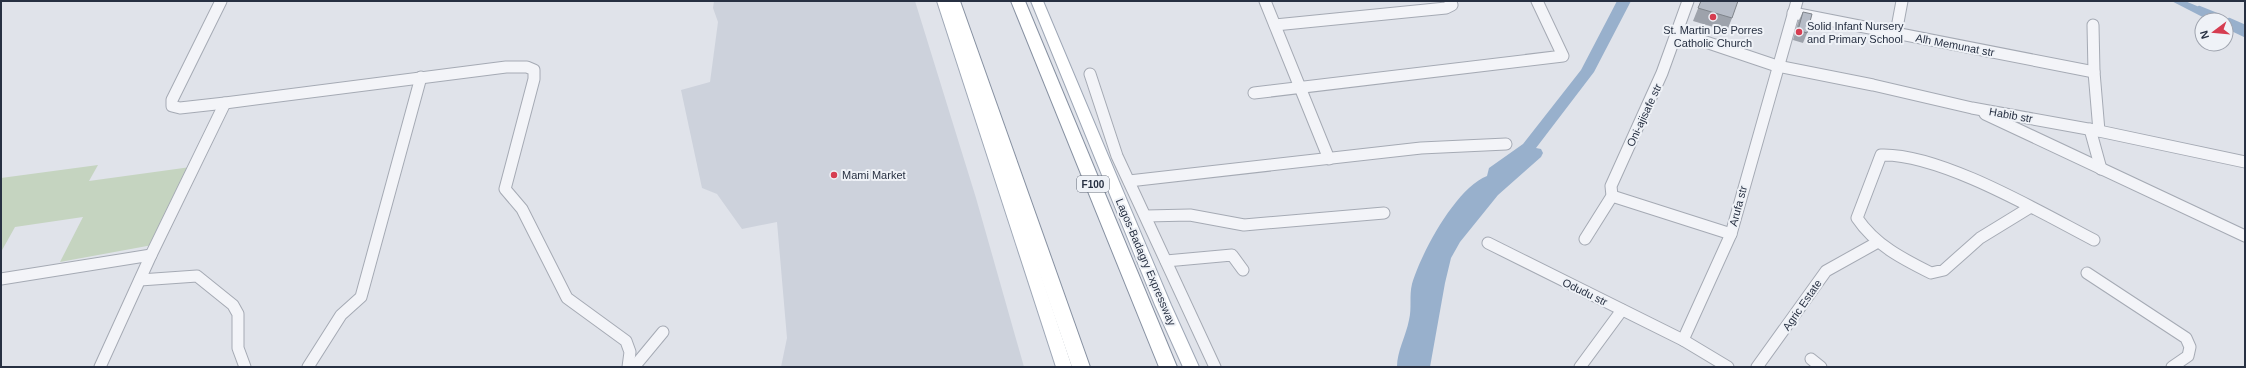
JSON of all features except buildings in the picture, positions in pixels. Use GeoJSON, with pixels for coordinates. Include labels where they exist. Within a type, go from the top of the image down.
{"type":"FeatureCollection","features":[{"type":"Feature","properties":{"kind":"highway"},"geometry":{"type":"LineString","coordinates":[[953,1],[1081,367]]}},
{"type":"Feature","properties":{"kind":"highway","name":"Lagos-Badagry Expressway"},"geometry":{"type":"LineString","coordinates":[[1018,1],[1168,367]]}},
{"type":"Feature","properties":{"kind":"main road"},"geometry":{"type":"LineString","coordinates":[[943,1],[1064,367]]}},
{"type":"Feature","properties":{"kind":"main road","name":"Lagos-Badagry Expressway"},"geometry":{"type":"LineString","coordinates":[[1037,1],[1160,298],[1191,367]]}},
{"type":"Feature","properties":{"kind":"street"},"geometry":{"type":"LineString","coordinates":[[221,1],[172,100],[172,106],[180,108],[225,103],[517,66],[534,70],[534,80],[505,189],[522,209],[567,298],[626,341],[630,352],[628,367]]}},
{"type":"Feature","properties":{"kind":"street"},"geometry":{"type":"LineString","coordinates":[[1265,1],[1329,159]]}},
{"type":"Feature","properties":{"kind":"street"},"geometry":{"type":"LineString","coordinates":[[1275,25],[1446,8],[1452,5],[1450,1]]}},
{"type":"Feature","properties":{"kind":"street"},"geometry":{"type":"LineString","coordinates":[[1254,93],[1300,86],[1563,56],[1537,1]]}},
{"type":"Feature","properties":{"kind":"street","name":"Oni-ajisafe str"},"geometry":{"type":"LineString","coordinates":[[1585,238],[1612,196],[1611,186],[1662,73],[1688,1]]}},
{"type":"Feature","properties":{"kind":"street"},"geometry":{"type":"LineString","coordinates":[[1676,32],[1777,66],[1797,1]]}},
{"type":"Feature","properties":{"kind":"street"},"geometry":{"type":"LineString","coordinates":[[1896,33],[1902,1]]}},
{"type":"Feature","properties":{"kind":"street","name":"Alh Memunat str"},"geometry":{"type":"LineString","coordinates":[[1793,13],[2094,72]]}},
{"type":"Feature","properties":{"kind":"street"},"geometry":{"type":"LineString","coordinates":[[2093,25],[2094,130],[2101,169]]}},
{"type":"Feature","properties":{"kind":"street","name":"Habib str"},"geometry":{"type":"LineString","coordinates":[[1777,66],[1873,84],[1972,108],[2094,130],[2245,162]]}},
{"type":"Feature","properties":{"kind":"street","name":"Arufa str"},"geometry":{"type":"LineString","coordinates":[[1683,340],[1731,234],[1777,66]]}},
{"type":"Feature","properties":{"kind":"street"},"geometry":{"type":"LineString","coordinates":[[1090,74],[1117,156],[1130,181],[1215,367]]}},
{"type":"Feature","properties":{"kind":"street"},"geometry":{"type":"LineString","coordinates":[[308,367],[341,315],[361,297],[421,77]]}},
{"type":"Feature","properties":{"kind":"street"},"geometry":{"type":"LineString","coordinates":[[100,367],[151,255],[225,103]]}},
{"type":"Feature","properties":{"kind":"street"},"geometry":{"type":"LineString","coordinates":[[1972,108],[2245,236]]}},
{"type":"Feature","properties":{"kind":"street"},"geometry":{"type":"LineString","coordinates":[[1130,181],[1421,148],[1506,144]]}},
{"type":"Feature","properties":{"kind":"street"},"geometry":{"type":"LineString","coordinates":[[2029,208],[1980,238],[1944,270],[1931,273],[1878,242],[1863,230],[1857,218],[1881,155],[1888,152],[1904,155],[1953,171],[2029,208],[2094,240]]}},
{"type":"Feature","properties":{"kind":"street"},"geometry":{"type":"LineString","coordinates":[[1612,196],[1731,234]]}},
{"type":"Feature","properties":{"kind":"street"},"geometry":{"type":"LineString","coordinates":[[1146,216],[1168,212],[1188,214],[1233,225],[1244,225],[1384,213]]}},
{"type":"Feature","properties":{"kind":"street","name":"Agric Estate"},"geometry":{"type":"LineString","coordinates":[[1757,367],[1826,271],[1878,242]]}},
{"type":"Feature","properties":{"kind":"street","name":"Odudu str"},"geometry":{"type":"LineString","coordinates":[[1488,243],[1683,340],[1728,367]]}},
{"type":"Feature","properties":{"kind":"street"},"geometry":{"type":"LineString","coordinates":[[1,279],[151,255]]}},
{"type":"Feature","properties":{"kind":"street"},"geometry":{"type":"LineString","coordinates":[[1166,261],[1198,256],[1232,255],[1243,270]]}},
{"type":"Feature","properties":{"kind":"street"},"geometry":{"type":"LineString","coordinates":[[2087,273],[2186,338],[2190,347],[2188,356],[2172,367]]}},
{"type":"Feature","properties":{"kind":"street"},"geometry":{"type":"LineString","coordinates":[[140,280],[197,276],[205,281],[232,305],[238,314],[238,348],[244,367]]}},
{"type":"Feature","properties":{"kind":"street"},"geometry":{"type":"LineString","coordinates":[[1580,367],[1622,310]]}},
{"type":"Feature","properties":{"kind":"street"},"geometry":{"type":"LineString","coordinates":[[634,367],[662,332]]}},
{"type":"Feature","properties":{"kind":"shaded area","name":"Mami Market"},"geometry":{"type":"Polygon","coordinates":[[[714,1],[915,1],[976,198],[1024,367],[781,367],[787,338],[777,222],[742,229],[717,194],[702,188],[681,90],[710,82],[718,22],[713,8],[714,1]]]}},
{"type":"Feature","properties":{"kind":"green space"},"geometry":{"type":"Polygon","coordinates":[[[98,165],[89,181],[198,166],[158,244],[60,262],[83,217],[15,227],[1,252],[1,178],[98,165]]]}},
{"type":"Feature","properties":{"kind":"water"},"geometry":{"type":"Polygon","coordinates":[[[2174,1],[2185,1],[2211,12],[2195,12],[2174,1]]]}},
{"type":"Feature","properties":{"kind":"water"},"geometry":{"type":"Polygon","coordinates":[[[2234,21],[2245,26],[2245,36],[2234,31],[2234,21]]]}},
{"type":"Feature","properties":{"kind":"waterway"},"geometry":{"type":"LineString","coordinates":[[1406,367],[1407,356],[1419,317],[1421,284],[1432,258],[1451,224],[1473,193],[1484,183],[1494,179],[1495,172],[1528,148],[1587,72],[1624,1]]}},
{"type":"Feature","properties":{"kind":"waterway"},"geometry":{"type":"LineString","coordinates":[[2174,1],[2195,12]]}},
{"type":"Feature","properties":{"kind":"waterway"},"geometry":{"type":"LineString","coordinates":[[2199,7],[2212,12]]}},
{"type":"Feature","properties":{"kind":"waterway"},"geometry":{"type":"LineString","coordinates":[[2234,21],[2245,26]]}},
{"type":"Feature","properties":{"kind":"waterway"},"geometry":{"type":"LineString","coordinates":[[2234,31],[2245,36]]}},
{"type":"Feature","properties":{"kind":"waterway"},"geometry":{"type":"LineString","coordinates":[[1421,367],[1436,283],[1443,258],[1454,238],[1492,191],[1535,153]]}},
{"type":"Feature","properties":{"kind":"place","name":"St. Martin De Porres Catholic Church"},"geometry":{"type":"Point","coordinates":[1713,17]}},
{"type":"Feature","properties":{"kind":"place","name":"Solid Infant Nursery and Primary School"},"geometry":{"type":"Point","coordinates":[1799,32]}},
{"type":"Feature","properties":{"kind":"place","name":"Mami Market"},"geometry":{"type":"Point","coordinates":[834,175]}}]}
